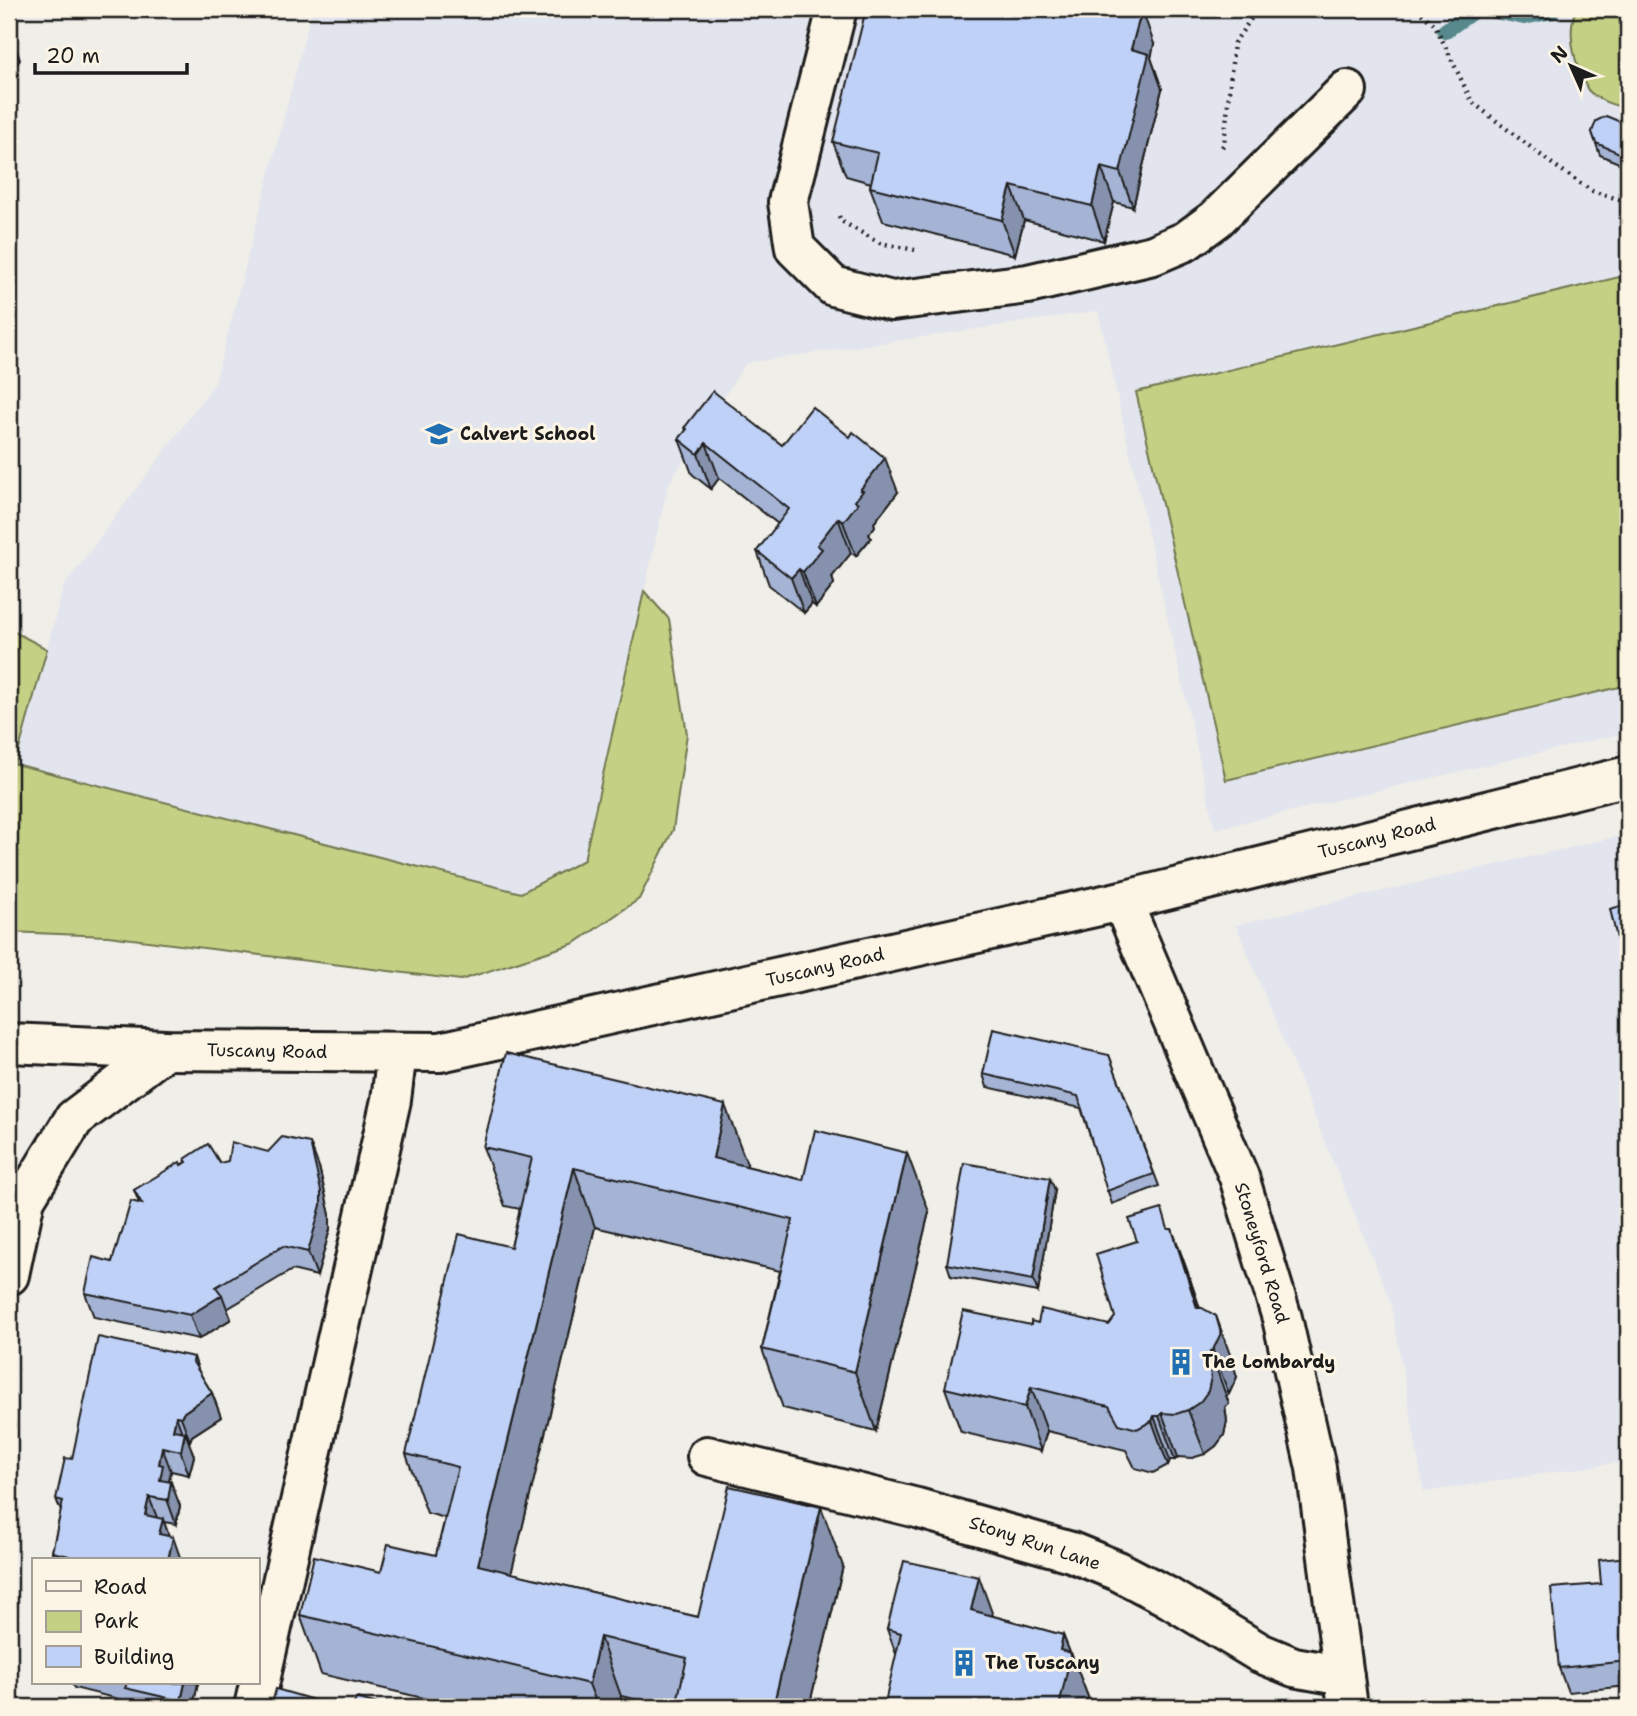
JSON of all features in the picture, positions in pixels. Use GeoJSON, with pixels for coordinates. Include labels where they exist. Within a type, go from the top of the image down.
{"type":"FeatureCollection","features":[{"type":"Feature","properties":{"kind":"street"},"geometry":{"type":"LineString","coordinates":[[837,9],[788,202],[795,248],[833,286],[892,301],[1028,284],[1153,255],[1186,241],[1216,219],[1347,90]]}},
{"type":"Feature","properties":{"kind":"street","name":"Tuscany Road"},"geometry":{"type":"LineString","coordinates":[[9,1043],[165,1050],[440,1052],[1122,901],[1628,776]]}},
{"type":"Feature","properties":{"kind":"street","name":"Stoneyford Road"},"geometry":{"type":"LineString","coordinates":[[1122,901],[1239,1177],[1282,1318],[1316,1468],[1346,1692]]}},
{"type":"Feature","properties":{"kind":"street"},"geometry":{"type":"LineString","coordinates":[[9,1275],[25,1199],[74,1119],[165,1050]]}},
{"type":"Feature","properties":{"kind":"street"},"geometry":{"type":"LineString","coordinates":[[254,1707],[391,1100],[397,1052]]}},
{"type":"Feature","properties":{"kind":"street"},"geometry":{"type":"LineString","coordinates":[[9,1166],[25,1199]]}},
{"type":"Feature","properties":{"kind":"street","name":"Stony Run Lane"},"geometry":{"type":"LineString","coordinates":[[707,1457],[917,1508],[1071,1552],[1118,1571],[1166,1596],[1260,1653],[1346,1692]]}},
{"type":"Feature","properties":{"kind":"path"},"geometry":{"type":"LineString","coordinates":[[1218,155],[1224,144],[1234,43],[1253,16],[1262,9]]}},
{"type":"Feature","properties":{"kind":"path"},"geometry":{"type":"LineString","coordinates":[[1416,9],[1435,25],[1472,102],[1592,191],[1628,202]]}},
{"type":"Feature","properties":{"kind":"path"},"geometry":{"type":"LineString","coordinates":[[837,208],[841,221],[880,243],[920,251]]}},
{"type":"Feature","properties":{"kind":"shaded area","name":"Calvert School"},"geometry":{"type":"Polygon","coordinates":[[[312,9],[1628,9],[1628,732],[1215,829],[1098,311],[746,363],[668,485],[584,860],[521,893],[15,764],[64,586],[215,383],[312,9]]]}},
{"type":"Feature","properties":{"kind":"shaded area"},"geometry":{"type":"Polygon","coordinates":[[[1628,834],[1628,1461],[1424,1492],[1391,1303],[1236,925],[1628,834]]]}},
{"type":"Feature","properties":{"kind":"green space"},"geometry":{"type":"Polygon","coordinates":[[[1576,9],[1628,9],[1628,109],[1601,100],[1587,89],[1573,45],[1572,26],[1576,9]]]}},
{"type":"Feature","properties":{"kind":"green space"},"geometry":{"type":"Polygon","coordinates":[[[1628,275],[1628,685],[1226,780],[1136,392],[1628,275]]]}},
{"type":"Feature","properties":{"kind":"green space"},"geometry":{"type":"Polygon","coordinates":[[[644,591],[669,619],[687,734],[673,830],[639,899],[575,943],[461,980],[108,936],[9,932],[9,629],[47,649],[15,764],[521,893],[584,860],[644,591]]]}},
{"type":"Feature","properties":{"kind":"building"},"geometry":{"type":"Polygon","coordinates":[[[866,9],[1142,9],[1131,49],[1149,54],[1120,172],[1101,167],[1092,206],[1011,186],[1002,220],[870,187],[878,153],[833,142],[866,9]]]}},
{"type":"Feature","properties":{"kind":"building"},"geometry":{"type":"Polygon","coordinates":[[[1606,116],[1628,125],[1628,153],[1624,155],[1596,143],[1592,132],[1596,121],[1606,116]]]}},
{"type":"Feature","properties":{"kind":"building"},"geometry":{"type":"Polygon","coordinates":[[[713,391],[782,445],[812,407],[850,437],[853,432],[885,458],[860,490],[863,491],[855,501],[858,503],[843,522],[838,518],[817,545],[822,549],[803,572],[799,569],[791,578],[757,551],[789,509],[706,443],[698,454],[679,439],[713,391]]]}},
{"type":"Feature","properties":{"kind":"building"},"geometry":{"type":"Polygon","coordinates":[[[1628,904],[1628,949],[1620,951],[1610,909],[1628,904]]]}},
{"type":"Feature","properties":{"kind":"building"},"geometry":{"type":"Polygon","coordinates":[[[993,1029],[1109,1055],[1154,1174],[1107,1191],[1078,1096],[983,1074],[993,1029]]]}},
{"type":"Feature","properties":{"kind":"building"},"geometry":{"type":"Polygon","coordinates":[[[506,1053],[725,1105],[713,1158],[803,1180],[815,1130],[907,1153],[855,1372],[762,1349],[793,1220],[574,1168],[478,1565],[698,1617],[729,1486],[821,1507],[773,1707],[676,1706],[687,1658],[600,1637],[589,1684],[300,1615],[314,1556],[381,1572],[388,1544],[436,1555],[458,1467],[406,1454],[459,1234],[511,1247],[532,1158],[483,1147],[506,1053]]]}},
{"type":"Feature","properties":{"kind":"building"},"geometry":{"type":"Polygon","coordinates":[[[282,1137],[310,1143],[321,1191],[321,1205],[308,1252],[283,1246],[216,1287],[222,1295],[190,1315],[85,1293],[93,1257],[112,1262],[131,1201],[142,1204],[134,1190],[180,1162],[181,1165],[187,1162],[185,1159],[208,1144],[220,1163],[228,1161],[231,1142],[268,1152],[282,1137]]]}},
{"type":"Feature","properties":{"kind":"building"},"geometry":{"type":"Polygon","coordinates":[[[964,1163],[1050,1178],[1033,1280],[947,1264],[964,1163]]]}},
{"type":"Feature","properties":{"kind":"building"},"geometry":{"type":"Polygon","coordinates":[[[1162,1209],[1168,1229],[1172,1229],[1197,1308],[1216,1316],[1221,1333],[1210,1351],[1213,1360],[1209,1363],[1211,1377],[1208,1391],[1200,1402],[1176,1414],[1162,1413],[1154,1416],[1152,1421],[1137,1429],[1119,1424],[1109,1406],[1031,1387],[1025,1407],[945,1388],[963,1311],[1031,1325],[1031,1321],[1038,1323],[1041,1309],[1109,1325],[1115,1317],[1096,1254],[1137,1241],[1129,1219],[1162,1209]]]}},
{"type":"Feature","properties":{"kind":"building"},"geometry":{"type":"Polygon","coordinates":[[[98,1337],[194,1357],[193,1362],[212,1393],[181,1417],[176,1416],[173,1430],[185,1432],[181,1451],[162,1447],[159,1464],[163,1465],[160,1480],[171,1482],[168,1500],[149,1497],[145,1515],[163,1519],[159,1534],[173,1537],[168,1558],[68,1558],[52,1552],[63,1501],[56,1499],[65,1458],[72,1459],[98,1337]]]}},
{"type":"Feature","properties":{"kind":"building"},"geometry":{"type":"Polygon","coordinates":[[[1628,1557],[1628,1661],[1559,1668],[1551,1588],[1601,1584],[1599,1560],[1628,1557]]]}},
{"type":"Feature","properties":{"kind":"building"},"geometry":{"type":"Polygon","coordinates":[[[904,1561],[979,1577],[971,1610],[1063,1635],[1060,1650],[1071,1653],[1059,1707],[884,1707],[901,1633],[887,1629],[904,1561]]]}},
{"type":"Feature","properties":{"kind":"building"},"geometry":{"type":"Polygon","coordinates":[[[127,1684],[185,1684],[181,1701],[125,1688],[127,1684]]]}},
{"type":"Feature","properties":{"kind":"building"},"geometry":{"type":"Polygon","coordinates":[[[276,1689],[338,1707],[271,1707],[276,1689]]]}},
{"type":"Feature","properties":{"kind":"building"},"geometry":{"type":"Polygon","coordinates":[[[356,1698],[389,1707],[353,1707],[356,1698]]]}},
{"type":"Feature","properties":{"kind":"waterway"},"geometry":{"type":"LineString","coordinates":[[1445,31],[1476,9]]}},
{"type":"Feature","properties":{"kind":"waterway"},"geometry":{"type":"LineString","coordinates":[[1486,9],[1524,17],[1553,9]]}},
{"type":"Feature","properties":{"kind":"place","name":"Calvert School"},"geometry":{"type":"Point","coordinates":[439,434]}},
{"type":"Feature","properties":{"kind":"place","name":"The Lombardy"},"geometry":{"type":"Point","coordinates":[1181,1362]}},
{"type":"Feature","properties":{"kind":"place","name":"The Tuscany"},"geometry":{"type":"Point","coordinates":[964,1663]}}]}
